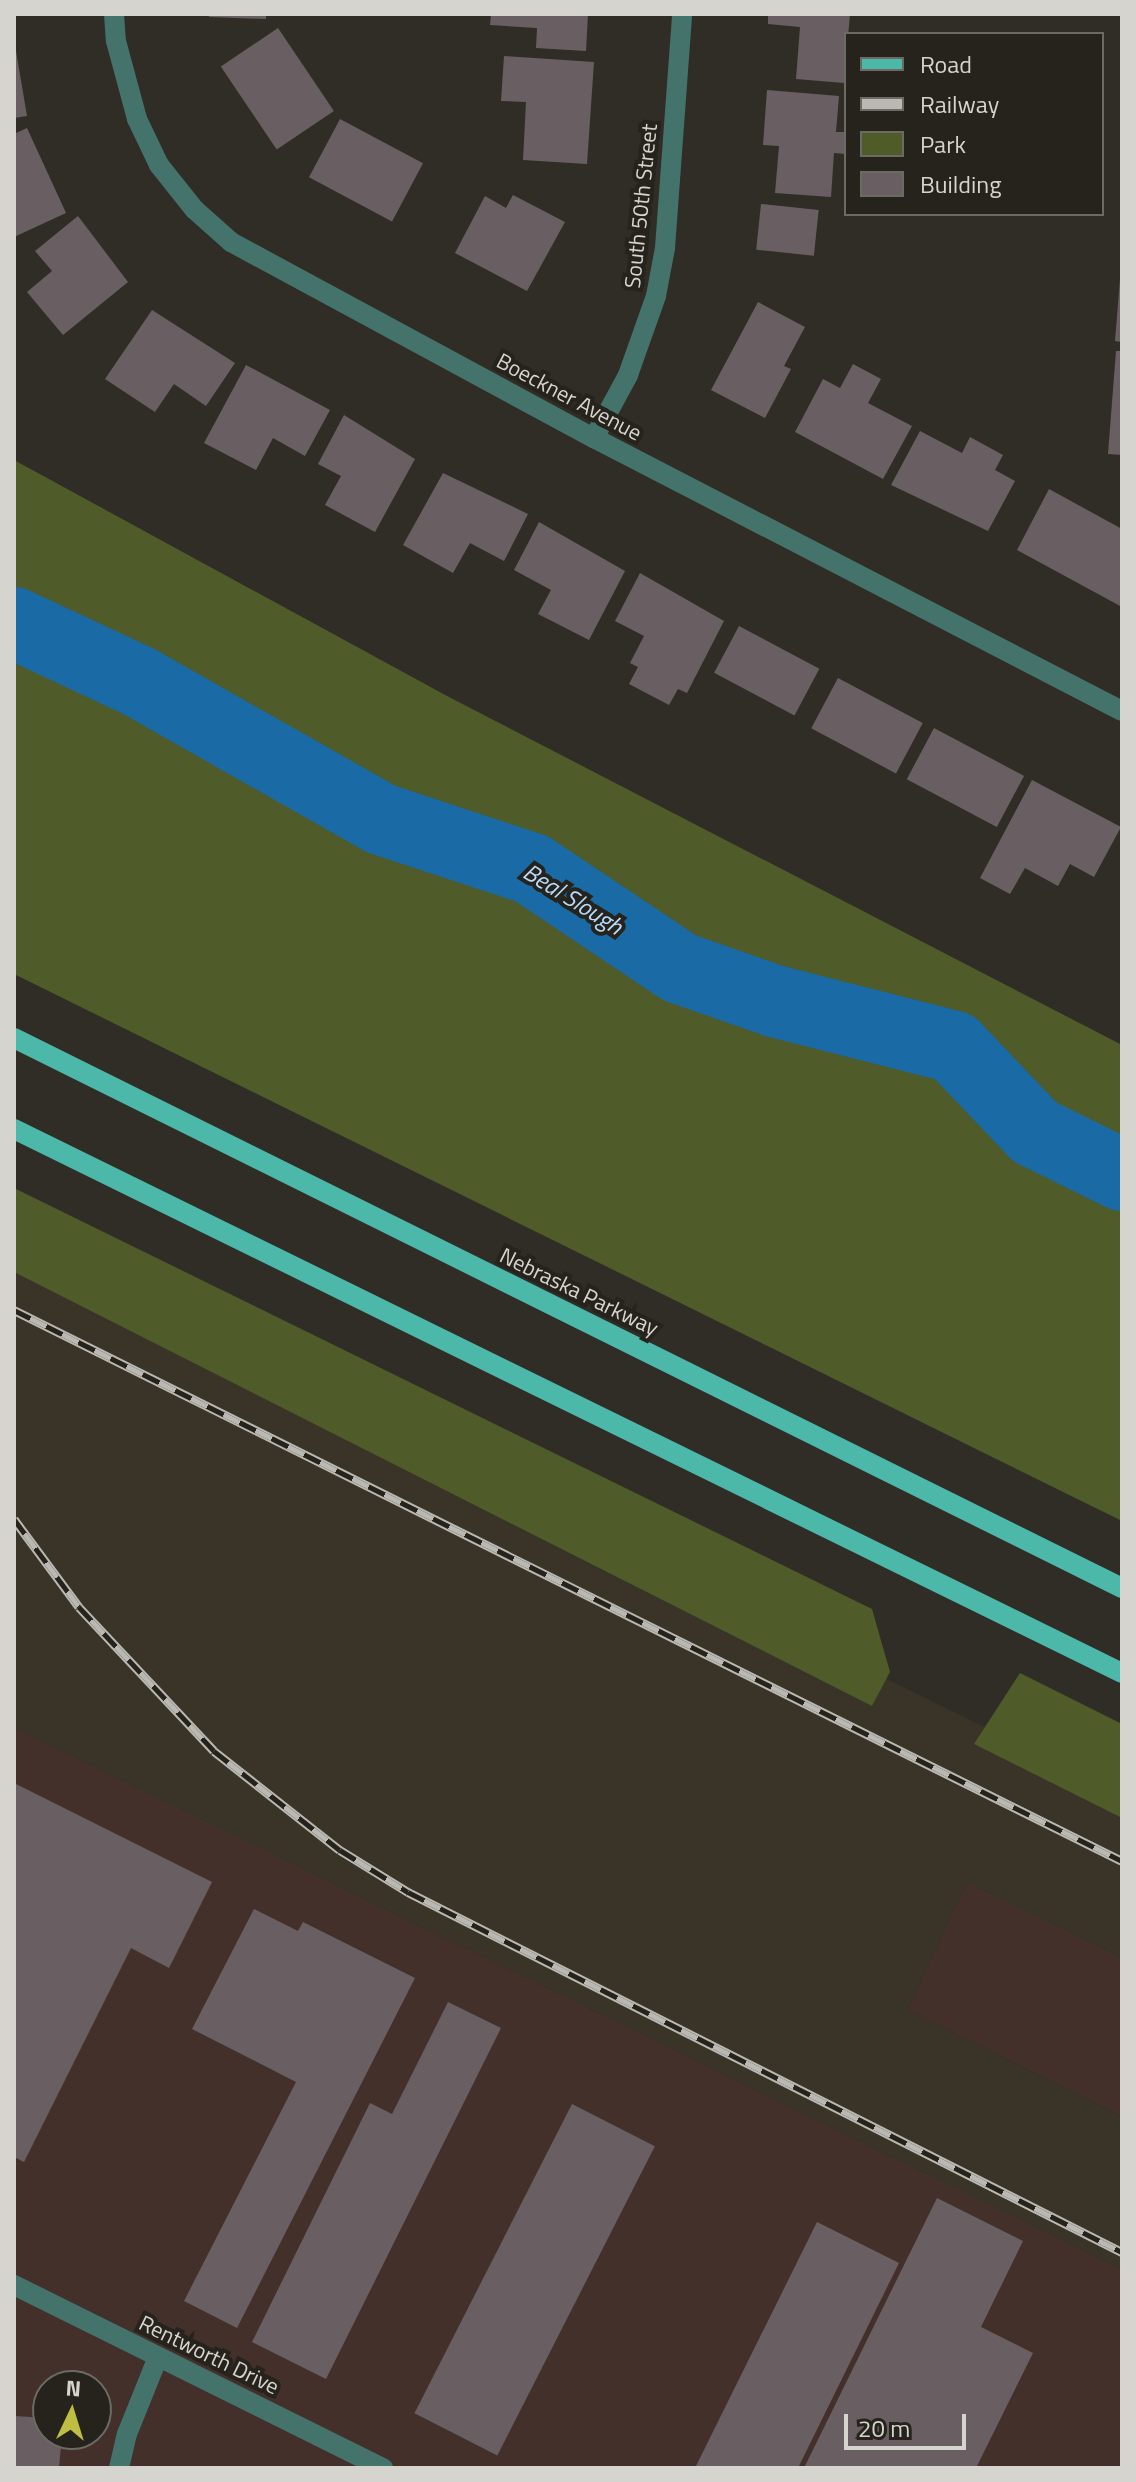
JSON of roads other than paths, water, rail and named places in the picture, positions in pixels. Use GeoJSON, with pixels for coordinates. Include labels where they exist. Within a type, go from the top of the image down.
{"type":"FeatureCollection","features":[{"type":"Feature","properties":{"kind":"main road","name":"Nebraska Parkway"},"geometry":{"type":"LineString","coordinates":[[14,1038],[1122,1588]]}},
{"type":"Feature","properties":{"kind":"main road"},"geometry":{"type":"LineString","coordinates":[[14,1129],[1122,1673]]}},
{"type":"Feature","properties":{"kind":"street","name":"Boeckner Avenue"},"geometry":{"type":"LineString","coordinates":[[114,14],[116,41],[137,119],[159,165],[194,209],[231,242],[594,438],[1122,711]]}},
{"type":"Feature","properties":{"kind":"street","name":"South 50th Street"},"geometry":{"type":"LineString","coordinates":[[594,438],[628,375],[656,296],[665,248],[682,14]]}},
{"type":"Feature","properties":{"kind":"street","name":"Rentworth Drive"},"geometry":{"type":"LineString","coordinates":[[14,2285],[383,2468]]}},
{"type":"Feature","properties":{"kind":"street"},"geometry":{"type":"LineString","coordinates":[[119,2468],[158,2357]]}},
{"type":"Feature","properties":{"kind":"waterway","name":"Beal Slough"},"geometry":{"type":"LineString","coordinates":[[14,623],[138,681],[381,819],[532,869],[680,968],[774,1001],[954,1047],[1035,1132],[1122,1175]]}},
{"type":"Feature","properties":{"kind":"railway"},"geometry":{"type":"LineString","coordinates":[[14,1310],[1122,1861]]}},
{"type":"Feature","properties":{"kind":"railway"},"geometry":{"type":"LineString","coordinates":[[14,1519],[79,1607],[214,1751],[340,1850],[408,1892],[1122,2252]]}}]}
